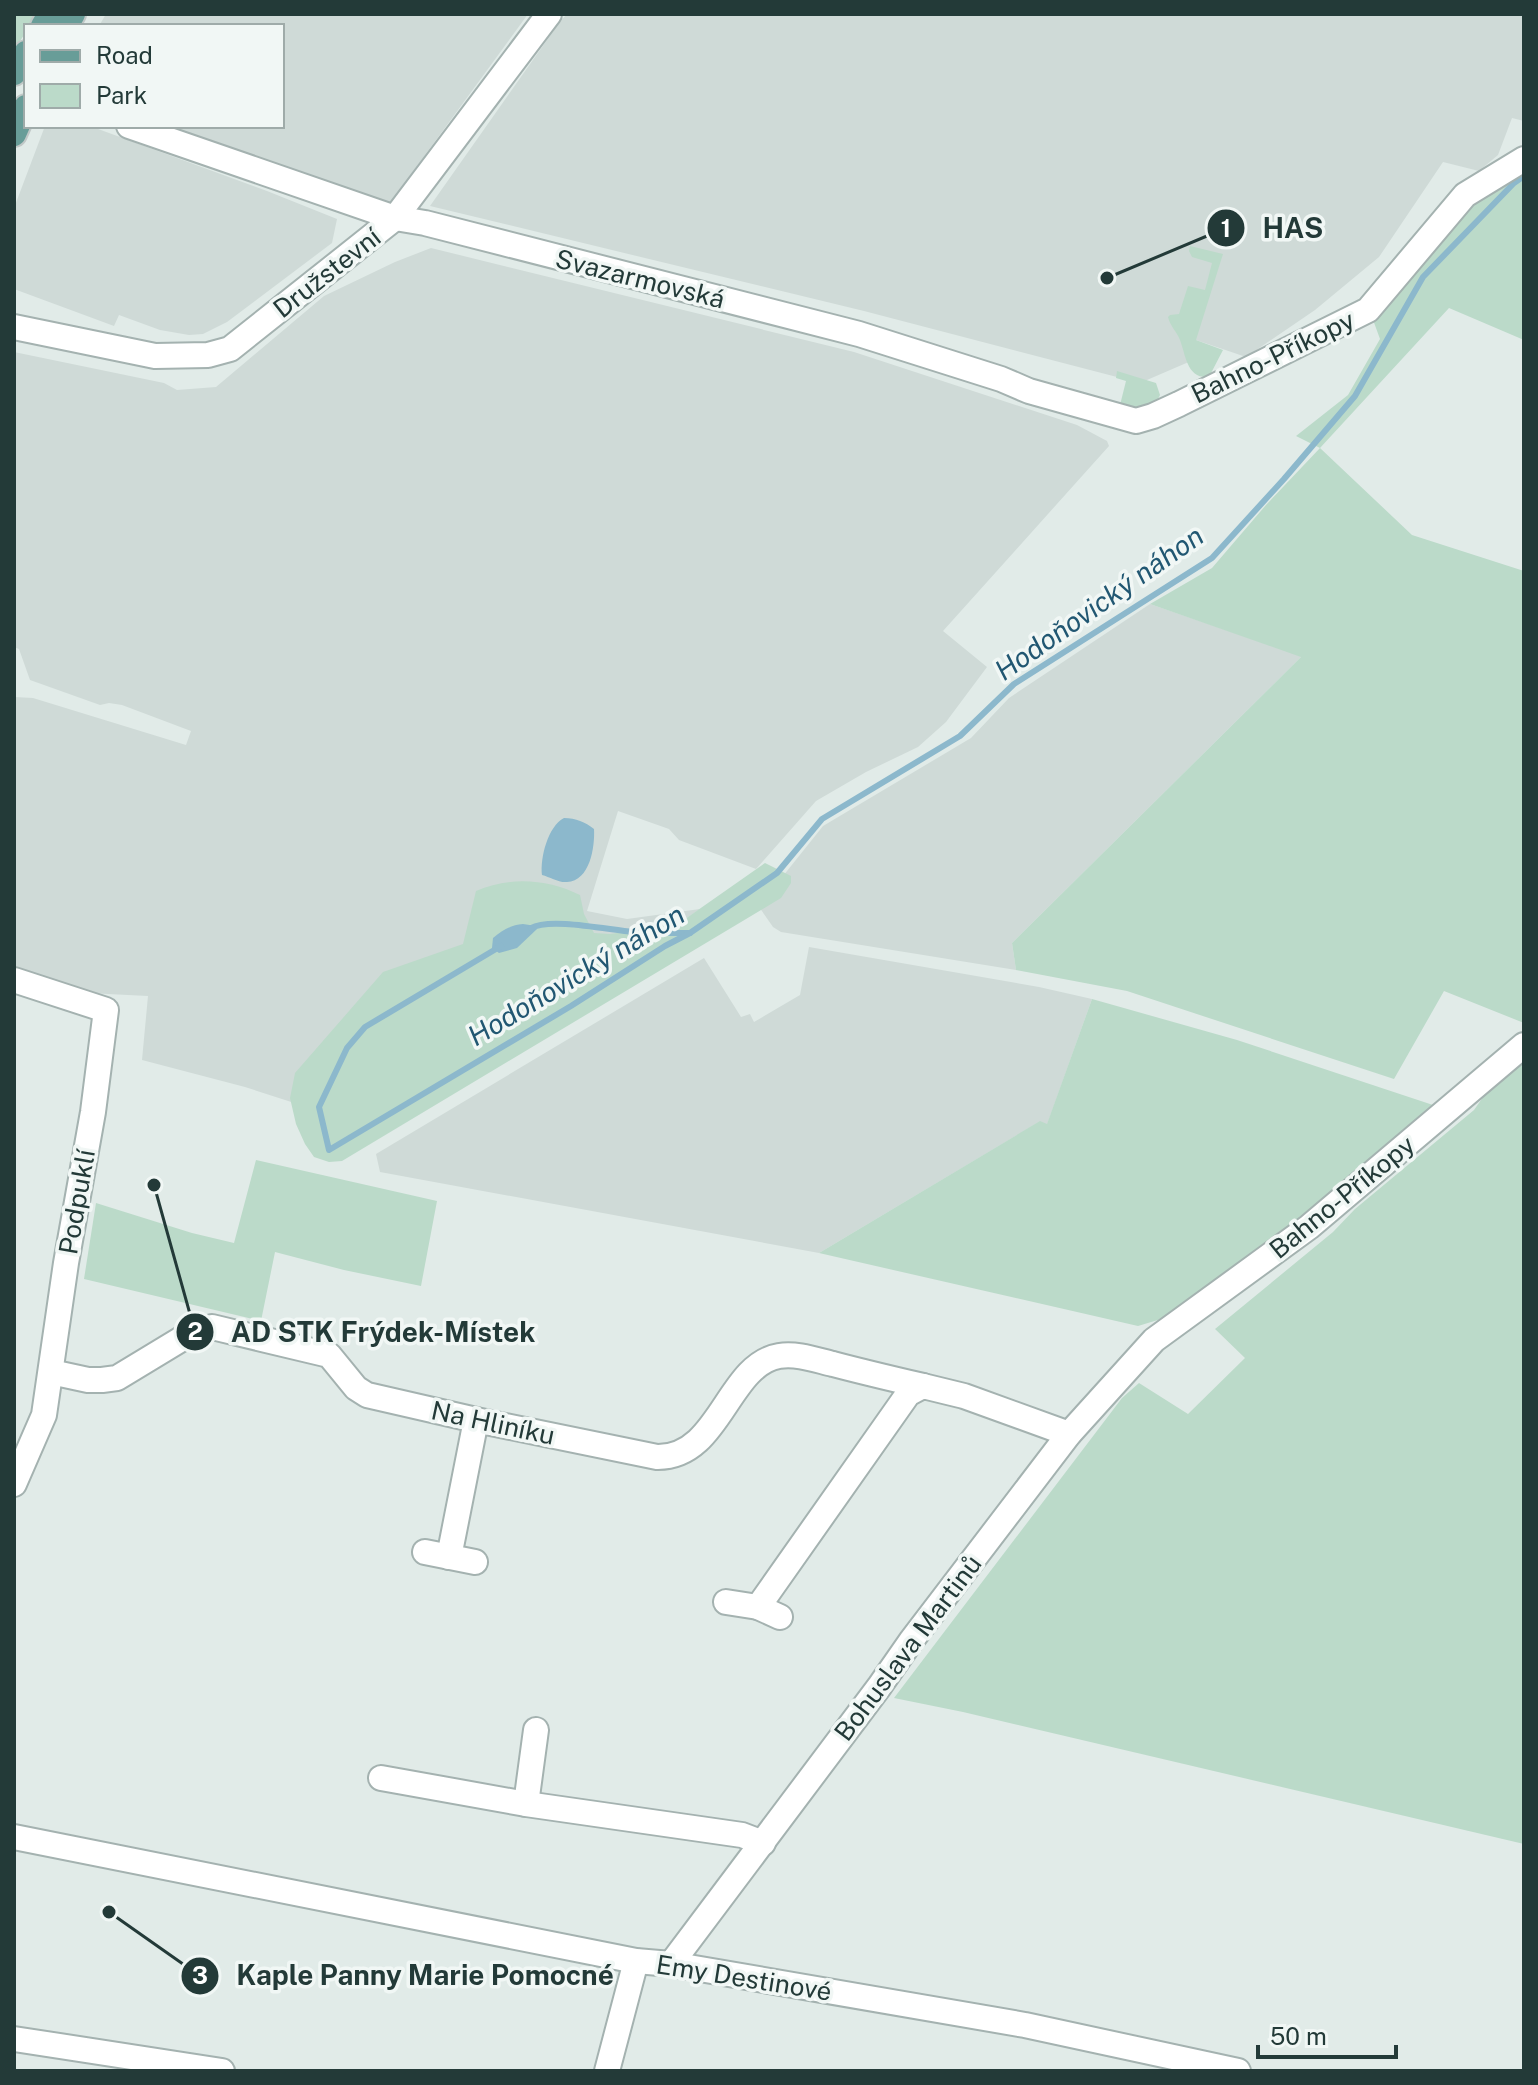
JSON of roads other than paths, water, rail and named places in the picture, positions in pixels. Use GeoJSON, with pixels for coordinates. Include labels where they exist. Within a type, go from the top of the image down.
{"type":"FeatureCollection","features":[{"type":"Feature","properties":{"kind":"main road"},"geometry":{"type":"LineString","coordinates":[[14,134],[24,112]]}},
{"type":"Feature","properties":{"kind":"street","name":"Družstevní"},"geometry":{"type":"LineString","coordinates":[[14,327],[155,356],[190,356],[230,349],[395,218],[549,14]]}},
{"type":"Feature","properties":{"kind":"street","name":"Svazarmovská"},"geometry":{"type":"LineString","coordinates":[[135,128],[395,218],[425,223],[859,334],[991,375],[1029,391],[1136,421],[1153,416]]}},
{"type":"Feature","properties":{"kind":"street","name":"Bahno-Příkopy"},"geometry":{"type":"LineString","coordinates":[[1153,416],[1368,310],[1465,195],[1524,159]]}},
{"type":"Feature","properties":{"kind":"street","name":"Podpuklí"},"geometry":{"type":"LineString","coordinates":[[14,980],[106,1010],[93,1112],[66,1263],[44,1415],[14,1484]]}},
{"type":"Feature","properties":{"kind":"street","name":"Bahno-Příkopy"},"geometry":{"type":"LineString","coordinates":[[1154,1340],[1309,1227],[1524,1045]]}},
{"type":"Feature","properties":{"kind":"street","name":"Na Hliníku"},"geometry":{"type":"LineString","coordinates":[[51,1372],[88,1380],[117,1378],[188,1335],[212,1327],[329,1355],[356,1388],[367,1395],[476,1420],[669,1457],[695,1445],[749,1374],[762,1362],[774,1357],[798,1356],[964,1396],[1069,1434]]}},
{"type":"Feature","properties":{"kind":"street","name":"Bohuslava Martinů"},"geometry":{"type":"LineString","coordinates":[[671,1964],[1069,1434],[1154,1340]]}},
{"type":"Feature","properties":{"kind":"street"},"geometry":{"type":"LineString","coordinates":[[758,1607],[908,1394],[923,1386]]}},
{"type":"Feature","properties":{"kind":"street"},"geometry":{"type":"LineString","coordinates":[[449,1557],[476,1420]]}},
{"type":"Feature","properties":{"kind":"street"},"geometry":{"type":"LineString","coordinates":[[425,1552],[475,1562]]}},
{"type":"Feature","properties":{"kind":"street"},"geometry":{"type":"LineString","coordinates":[[726,1602],[758,1607],[780,1617]]}},
{"type":"Feature","properties":{"kind":"street"},"geometry":{"type":"LineString","coordinates":[[526,1804],[536,1730]]}},
{"type":"Feature","properties":{"kind":"street"},"geometry":{"type":"LineString","coordinates":[[381,1778],[526,1804],[742,1835],[763,1843]]}},
{"type":"Feature","properties":{"kind":"street","name":"Emy Destinové"},"geometry":{"type":"LineString","coordinates":[[14,1837],[636,1961],[671,1964],[1025,2025],[1238,2071]]}},
{"type":"Feature","properties":{"kind":"street"},"geometry":{"type":"LineString","coordinates":[[607,2071],[636,1961]]}},
{"type":"Feature","properties":{"kind":"street"},"geometry":{"type":"LineString","coordinates":[[14,2039],[222,2071]]}},
{"type":"Feature","properties":{"kind":"water"},"geometry":{"type":"Polygon","coordinates":[[[564,818],[580,821],[594,829],[592,853],[586,870],[575,880],[567,882],[542,875],[546,843],[558,822],[564,818]]]}},
{"type":"Feature","properties":{"kind":"water"},"geometry":{"type":"Polygon","coordinates":[[[523,924],[536,926],[537,929],[517,948],[499,953],[492,948],[493,938],[523,924]]]}},
{"type":"Feature","properties":{"kind":"waterway","name":"Hodoňovický náhon"},"geometry":{"type":"LineString","coordinates":[[501,946],[365,1027],[347,1048],[319,1107],[329,1150],[690,933],[777,873],[822,819],[960,736],[1014,684],[1212,558],[1355,396],[1423,277],[1524,176]]}},
{"type":"Feature","properties":{"kind":"waterway"},"geometry":{"type":"LineString","coordinates":[[531,928],[565,924],[633,932],[690,933]]}},
{"type":"Feature","properties":{"kind":"place","name":"HAS"},"geometry":{"type":"Point","coordinates":[1107,278]}},
{"type":"Feature","properties":{"kind":"place","name":"AD STK Frýdek-Místek"},"geometry":{"type":"Point","coordinates":[154,1185]}},
{"type":"Feature","properties":{"kind":"place","name":"Kaple Panny Marie Pomocné"},"geometry":{"type":"Point","coordinates":[109,1912]}}]}
